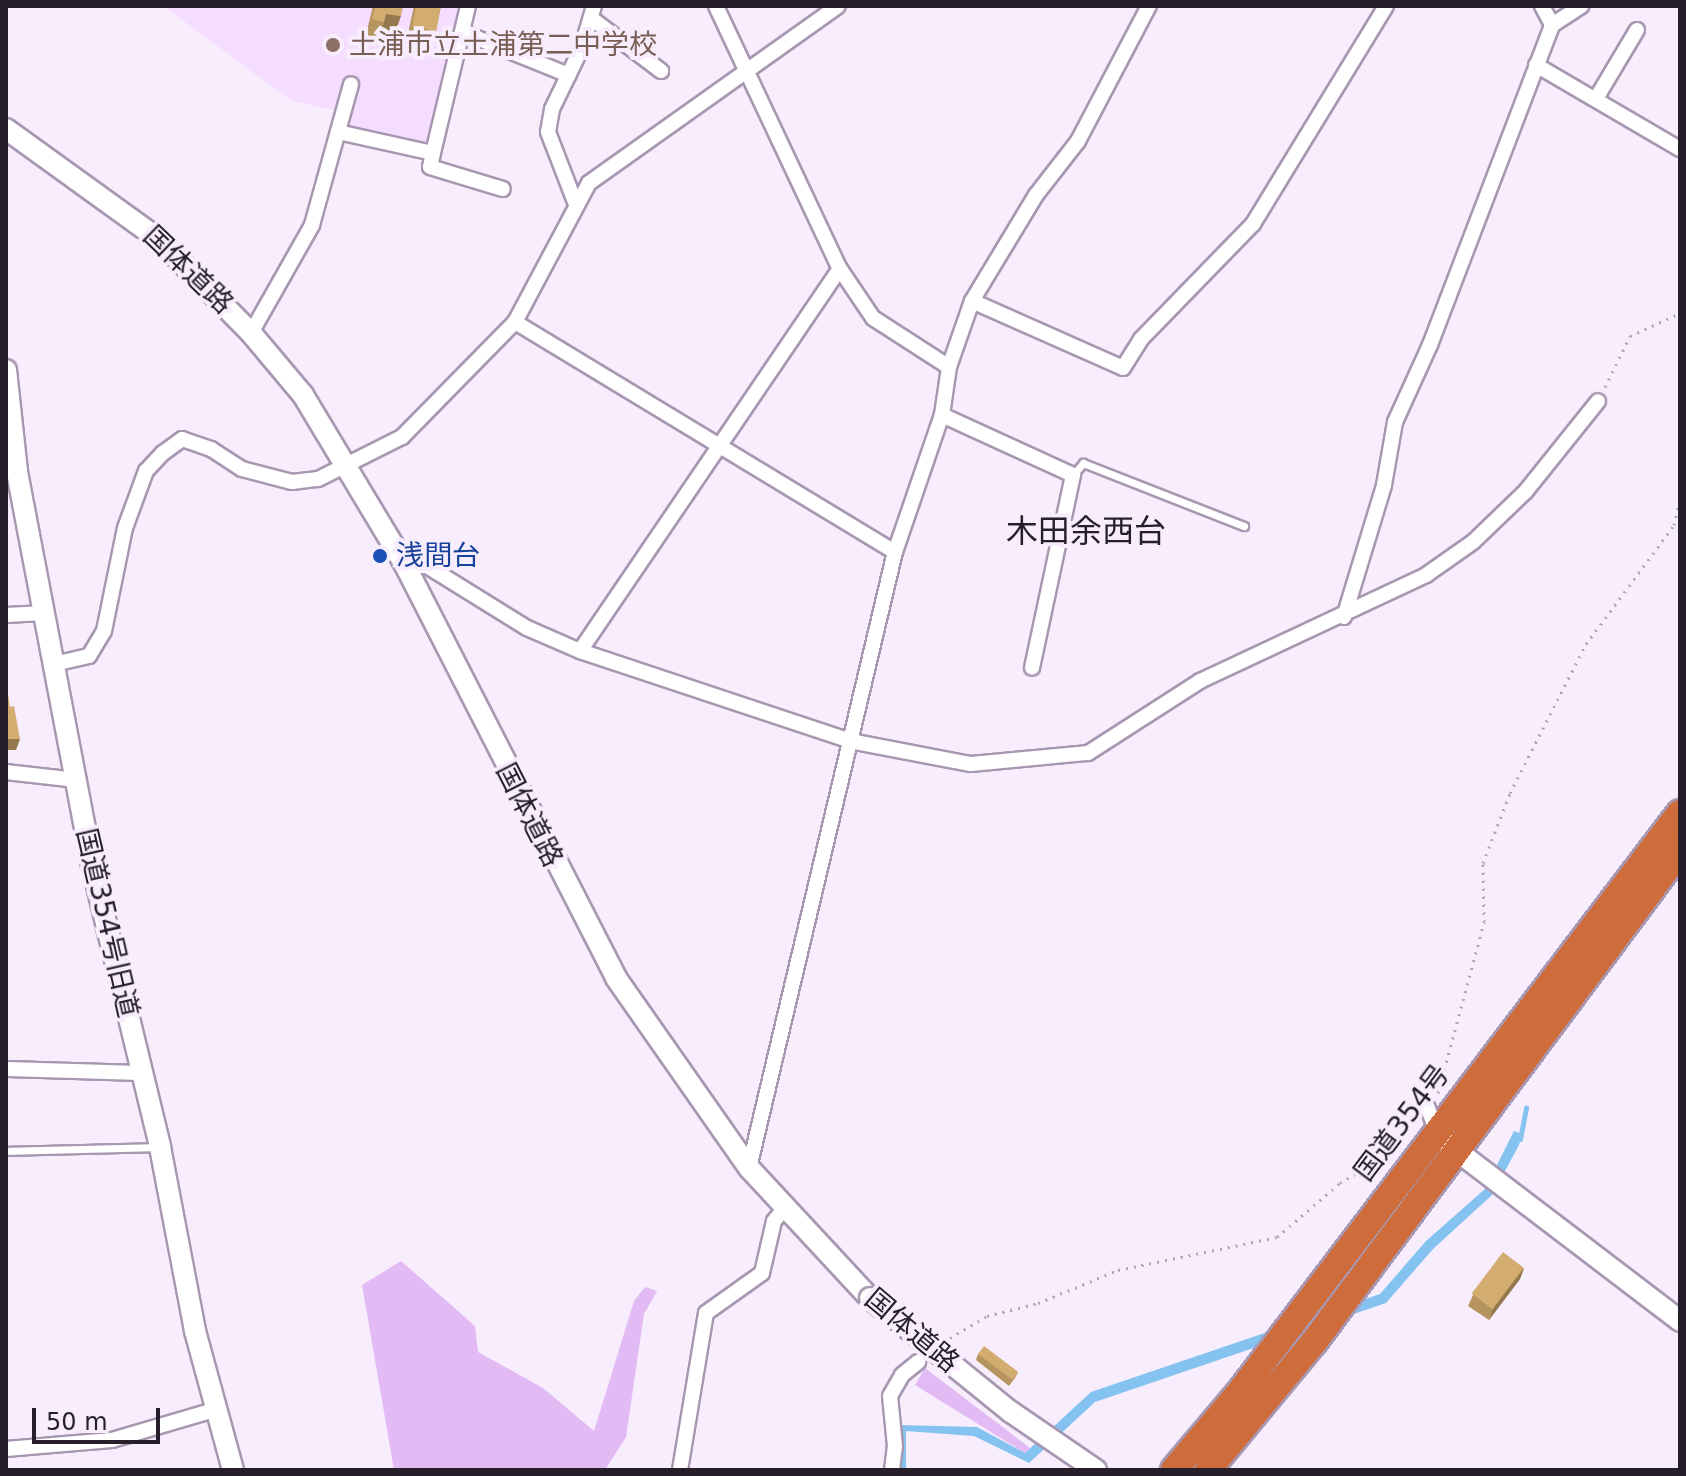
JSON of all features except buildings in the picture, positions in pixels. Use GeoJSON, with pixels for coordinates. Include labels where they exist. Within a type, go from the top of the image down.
{"type":"FeatureCollection","features":[{"type":"Feature","properties":{"kind":"highway","name":"国道354号"},"geometry":{"type":"LineString","coordinates":[[1174,1470],[1268,1355],[1432,1118],[1680,813]]}},
{"type":"Feature","properties":{"kind":"highway"},"geometry":{"type":"LineString","coordinates":[[1208,1470],[1314,1342],[1680,851]]}},
{"type":"Feature","properties":{"kind":"street"},"geometry":{"type":"LineString","coordinates":[[468,6],[430,167],[503,189]]}},
{"type":"Feature","properties":{"kind":"street"},"geometry":{"type":"LineString","coordinates":[[716,6],[840,269],[873,318],[949,367]]}},
{"type":"Feature","properties":{"kind":"street"},"geometry":{"type":"LineString","coordinates":[[54,664],[89,656],[104,631],[125,528],[146,471],[182,439],[211,449],[242,469],[292,482],[318,479],[402,437],[515,322],[575,202],[612,163],[750,73],[838,6]]}},
{"type":"Feature","properties":{"kind":"street"},"geometry":{"type":"LineString","coordinates":[[749,1168],[895,552],[942,415],[949,367],[972,301],[1036,195],[1078,141],[1149,6]]}},
{"type":"Feature","properties":{"kind":"street"},"geometry":{"type":"LineString","coordinates":[[972,301],[1123,368],[1141,339],[1253,224],[1386,6]]}},
{"type":"Feature","properties":{"kind":"street"},"geometry":{"type":"LineString","coordinates":[[1542,6],[1552,25]]}},
{"type":"Feature","properties":{"kind":"street"},"geometry":{"type":"LineString","coordinates":[[1344,617],[1384,485],[1395,422],[1430,345],[1552,25],[1581,6]]}},
{"type":"Feature","properties":{"kind":"street"},"geometry":{"type":"LineString","coordinates":[[575,202],[548,132],[552,109],[569,75],[592,12],[661,71]]}},
{"type":"Feature","properties":{"kind":"street"},"geometry":{"type":"LineString","coordinates":[[1597,97],[1637,30]]}},
{"type":"Feature","properties":{"kind":"street"},"geometry":{"type":"LineString","coordinates":[[462,32],[569,75]]}},
{"type":"Feature","properties":{"kind":"street"},"geometry":{"type":"LineString","coordinates":[[1536,65],[1597,97],[1680,149]]}},
{"type":"Feature","properties":{"kind":"street"},"geometry":{"type":"LineString","coordinates":[[251,333],[312,225],[351,84]]}},
{"type":"Feature","properties":{"kind":"street","name":"国体道路"},"geometry":{"type":"LineString","coordinates":[[6,129],[124,209],[190,267],[303,395],[349,465],[405,565],[616,978],[749,1168],[870,1298],[1011,1412],[1096,1470]]}},
{"type":"Feature","properties":{"kind":"street"},"geometry":{"type":"LineString","coordinates":[[338,132],[433,153]]}},
{"type":"Feature","properties":{"kind":"street"},"geometry":{"type":"LineString","coordinates":[[580,651],[840,269]]}},
{"type":"Feature","properties":{"kind":"street"},"geometry":{"type":"LineString","coordinates":[[515,322],[895,552]]}},
{"type":"Feature","properties":{"kind":"street","name":"国道354号旧道"},"geometry":{"type":"LineString","coordinates":[[6,370],[8,403],[44,613],[77,780],[160,1147],[195,1331],[233,1470]]}},
{"type":"Feature","properties":{"kind":"street"},"geometry":{"type":"LineString","coordinates":[[405,565],[427,566],[527,628],[580,651],[850,741],[971,764],[1088,753],[1200,681],[1344,617],[1426,575],[1473,542],[1526,491],[1598,401]]}},
{"type":"Feature","properties":{"kind":"street"},"geometry":{"type":"LineString","coordinates":[[942,415],[1073,475],[1032,668]]}},
{"type":"Feature","properties":{"kind":"street"},"geometry":{"type":"LineString","coordinates":[[6,615],[44,613]]}},
{"type":"Feature","properties":{"kind":"street"},"geometry":{"type":"LineString","coordinates":[[6,772],[77,780]]}},
{"type":"Feature","properties":{"kind":"street"},"geometry":{"type":"LineString","coordinates":[[6,1069],[142,1073]]}},
{"type":"Feature","properties":{"kind":"street"},"geometry":{"type":"LineString","coordinates":[[1432,1118],[1455,1152],[1680,1321]]}},
{"type":"Feature","properties":{"kind":"street"},"geometry":{"type":"LineString","coordinates":[[680,1470],[706,1313],[762,1273],[774,1221],[784,1209]]}},
{"type":"Feature","properties":{"kind":"street"},"geometry":{"type":"LineString","coordinates":[[892,1470],[890,1396],[902,1375],[918,1362]]}},
{"type":"Feature","properties":{"kind":"street"},"geometry":{"type":"LineString","coordinates":[[6,1449],[112,1440],[217,1409]]}},
{"type":"Feature","properties":{"kind":"lane"},"geometry":{"type":"LineString","coordinates":[[1073,475],[1083,463],[1244,526]]}},
{"type":"Feature","properties":{"kind":"lane"},"geometry":{"type":"LineString","coordinates":[[6,1151],[160,1147]]}},
{"type":"Feature","properties":{"kind":"path"},"geometry":{"type":"LineString","coordinates":[[1598,401],[1630,336],[1680,313]]}},
{"type":"Feature","properties":{"kind":"path"},"geometry":{"type":"LineString","coordinates":[[918,1362],[965,1326],[1009,1308],[1038,1303],[1155,1259],[1277,1237],[1340,1183],[1388,1155],[1432,1118],[1466,1000],[1484,922],[1483,863],[1510,793],[1586,644],[1674,525],[1680,499]]}},
{"type":"Feature","properties":{"kind":"shaded area","name":"土浦市立土浦第二中学校"},"geometry":{"type":"Polygon","coordinates":[[[163,6],[462,6],[430,142],[423,146],[348,127],[356,82],[340,111],[292,101],[163,6]]]}},
{"type":"Feature","properties":{"kind":"shaded area"},"geometry":{"type":"Polygon","coordinates":[[[401,1261],[475,1326],[478,1352],[543,1388],[594,1431],[634,1301],[645,1287],[657,1291],[644,1314],[626,1437],[605,1470],[394,1470],[362,1285],[401,1261]]]}},
{"type":"Feature","properties":{"kind":"shaded area"},"geometry":{"type":"Polygon","coordinates":[[[925,1368],[1030,1448],[1025,1453],[915,1385],[925,1368]]]}},
{"type":"Feature","properties":{"kind":"water"},"geometry":{"type":"Polygon","coordinates":[[[1514,1131],[1522,1134],[1519,1145],[1492,1195],[1433,1249],[1386,1303],[1095,1402],[1029,1463],[974,1436],[906,1431],[906,1470],[897,1470],[898,1425],[977,1427],[1025,1453],[1091,1392],[1380,1294],[1426,1241],[1485,1189],[1514,1131]]]}},
{"type":"Feature","properties":{"kind":"waterway"},"geometry":{"type":"LineString","coordinates":[[1520,1139],[1526,1108]]}},
{"type":"Feature","properties":{"kind":"place","name":"土浦市立土浦第二中学校"},"geometry":{"type":"Point","coordinates":[333,45]}},
{"type":"Feature","properties":{"kind":"place","name":"浅間台"},"geometry":{"type":"Point","coordinates":[380,556]}},
{"type":"Feature","properties":{"kind":"district","name":"木田余西台"},"geometry":{"type":"Point","coordinates":[1086,531]}}]}
